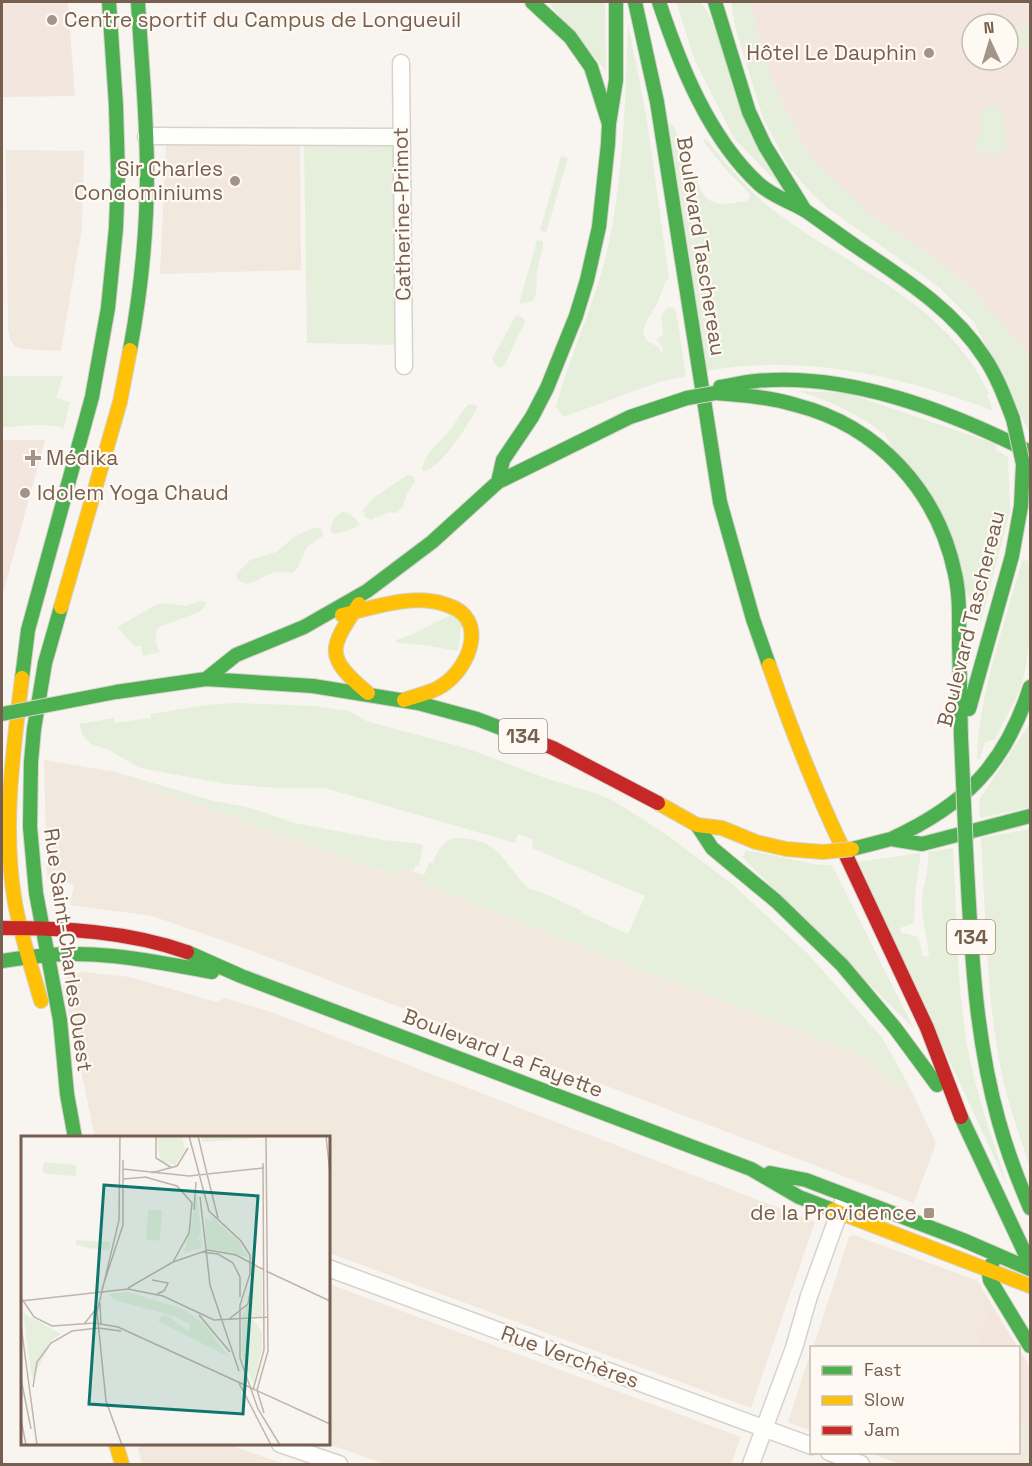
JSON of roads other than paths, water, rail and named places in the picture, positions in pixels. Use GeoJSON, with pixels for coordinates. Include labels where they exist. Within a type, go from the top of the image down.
{"type":"FeatureCollection","features":[{"type":"Feature","properties":{"kind":"main road","name":"Rue Saint-Charles Ouest"},"geometry":{"type":"LineString","coordinates":[[44,1018],[20,929],[5,828],[28,630],[92,398],[111,285],[117,210],[118,150],[109,2]]}},
{"type":"Feature","properties":{"kind":"main road","name":"Rue Saint-Charles Ouest"},"geometry":{"type":"LineString","coordinates":[[75,1136],[66,1090],[62,1035],[33,874],[29,806],[37,701],[52,634],[96,490],[128,366],[137,314],[146,214],[146,136],[138,2]]}},
{"type":"Feature","properties":{"kind":"main road"},"geometry":{"type":"LineString","coordinates":[[532,2],[570,37],[585,57],[597,82],[609,124]]}},
{"type":"Feature","properties":{"kind":"main road"},"geometry":{"type":"LineString","coordinates":[[498,482],[503,460],[532,417],[548,388],[570,333],[592,261],[602,208],[609,124],[616,80],[616,2]]}},
{"type":"Feature","properties":{"kind":"main road","name":"Boulevard Taschereau"},"geometry":{"type":"LineString","coordinates":[[634,2],[640,18],[655,92],[712,454],[725,522],[756,628],[806,766],[846,857],[927,1028],[966,1130],[1030,1264]]}},
{"type":"Feature","properties":{"kind":"main road","name":"Boulevard Taschereau"},"geometry":{"type":"LineString","coordinates":[[659,2],[685,72],[699,101],[716,130],[740,163],[773,196],[804,209],[846,241],[916,287],[951,316],[989,365],[1028,455],[1012,556],[961,736],[974,992],[984,1063],[1003,1140],[1030,1208]]}},
{"type":"Feature","properties":{"kind":"main road"},"geometry":{"type":"LineString","coordinates":[[716,2],[749,112],[768,152],[804,209]]}},
{"type":"Feature","properties":{"kind":"main road"},"geometry":{"type":"LineString","coordinates":[[206,679],[236,655],[276,640],[318,620],[367,591],[432,542],[498,482],[622,420],[657,406],[736,384],[776,380],[814,382],[856,389],[951,415],[989,431],[1028,455],[1030,512]]}},
{"type":"Feature","properties":{"kind":"main road"},"geometry":{"type":"LineString","coordinates":[[715,391],[786,401],[825,413],[872,440],[914,481],[930,504],[943,532],[955,573],[959,605],[961,736]]}},
{"type":"Feature","properties":{"kind":"main road"},"geometry":{"type":"LineString","coordinates":[[367,591],[336,640],[334,657],[343,672],[368,693]]}},
{"type":"Feature","properties":{"kind":"main road"},"geometry":{"type":"LineString","coordinates":[[318,620],[409,601],[425,600],[451,606],[469,619],[473,628],[472,642],[456,673],[441,687],[404,700]]}},
{"type":"Feature","properties":{"kind":"main road","name":"134"},"geometry":{"type":"LineString","coordinates":[[2,714],[116,692],[206,679],[298,684],[368,693],[477,719],[553,748],[644,794],[697,825]]}},
{"type":"Feature","properties":{"kind":"main road"},"geometry":{"type":"LineString","coordinates":[[697,825],[722,828],[756,842],[786,849],[823,852],[852,849],[891,839],[944,813],[988,772],[1004,751],[1016,729],[1030,687]]}},
{"type":"Feature","properties":{"kind":"main road"},"geometry":{"type":"LineString","coordinates":[[891,839],[922,844],[1030,816]]}},
{"type":"Feature","properties":{"kind":"main road"},"geometry":{"type":"LineString","coordinates":[[697,825],[712,848],[776,901],[830,952],[866,993],[925,1068],[966,1130]]}},
{"type":"Feature","properties":{"kind":"main road","name":"Boulevard La Fayette"},"geometry":{"type":"LineString","coordinates":[[2,928],[69,928],[141,938],[206,959],[241,976],[751,1169],[806,1180],[963,1240],[1030,1269]]}},
{"type":"Feature","properties":{"kind":"main road","name":"Boulevard La Fayette"},"geometry":{"type":"LineString","coordinates":[[2,961],[46,954],[78,954],[117,957],[241,976]]}},
{"type":"Feature","properties":{"kind":"main road","name":"Rue Saint-Charles Ouest"},"geometry":{"type":"LineString","coordinates":[[48,1037],[66,1090]]}},
{"type":"Feature","properties":{"kind":"main road","name":"Boulevard La Fayette"},"geometry":{"type":"LineString","coordinates":[[751,1169],[799,1197],[1030,1286]]}},
{"type":"Feature","properties":{"kind":"main road"},"geometry":{"type":"LineString","coordinates":[[996,1255],[990,1270],[990,1280],[1030,1346]]}},
{"type":"Feature","properties":{"kind":"main road"},"geometry":{"type":"LineString","coordinates":[[117,1445],[122,1464]]}},
{"type":"Feature","properties":{"kind":"street","name":"Catherine-Primot"},"geometry":{"type":"LineString","coordinates":[[401,63],[405,366]]}},
{"type":"Feature","properties":{"kind":"street"},"geometry":{"type":"LineString","coordinates":[[146,136],[401,137]]}},
{"type":"Feature","properties":{"kind":"street"},"geometry":{"type":"LineString","coordinates":[[751,1464],[846,1196]]}},
{"type":"Feature","properties":{"kind":"street","name":"Rue Verchères"},"geometry":{"type":"LineString","coordinates":[[330,1269],[810,1445]]}},
{"type":"Feature","properties":{"kind":"street"},"geometry":{"type":"LineString","coordinates":[[286,1445],[339,1464]]}},
{"type":"Feature","properties":{"kind":"street"},"geometry":{"type":"LineString","coordinates":[[834,1454],[861,1464]]}},
{"type":"Feature","properties":{"kind":"place","name":"Centre sportif du Campus de Longueuil"},"geometry":{"type":"Point","coordinates":[52,20]}},
{"type":"Feature","properties":{"kind":"place","name":"Hôtel Le Dauphin"},"geometry":{"type":"Point","coordinates":[929,53]}},
{"type":"Feature","properties":{"kind":"place","name":"Sir Charles Condominiums"},"geometry":{"type":"Point","coordinates":[235,181]}},
{"type":"Feature","properties":{"kind":"place","name":"Médika"},"geometry":{"type":"Point","coordinates":[33,458]}},
{"type":"Feature","properties":{"kind":"place","name":"Idolem Yoga Chaud"},"geometry":{"type":"Point","coordinates":[25,493]}},
{"type":"Feature","properties":{"kind":"place","name":"de la Providence"},"geometry":{"type":"Point","coordinates":[929,1213]}}]}
